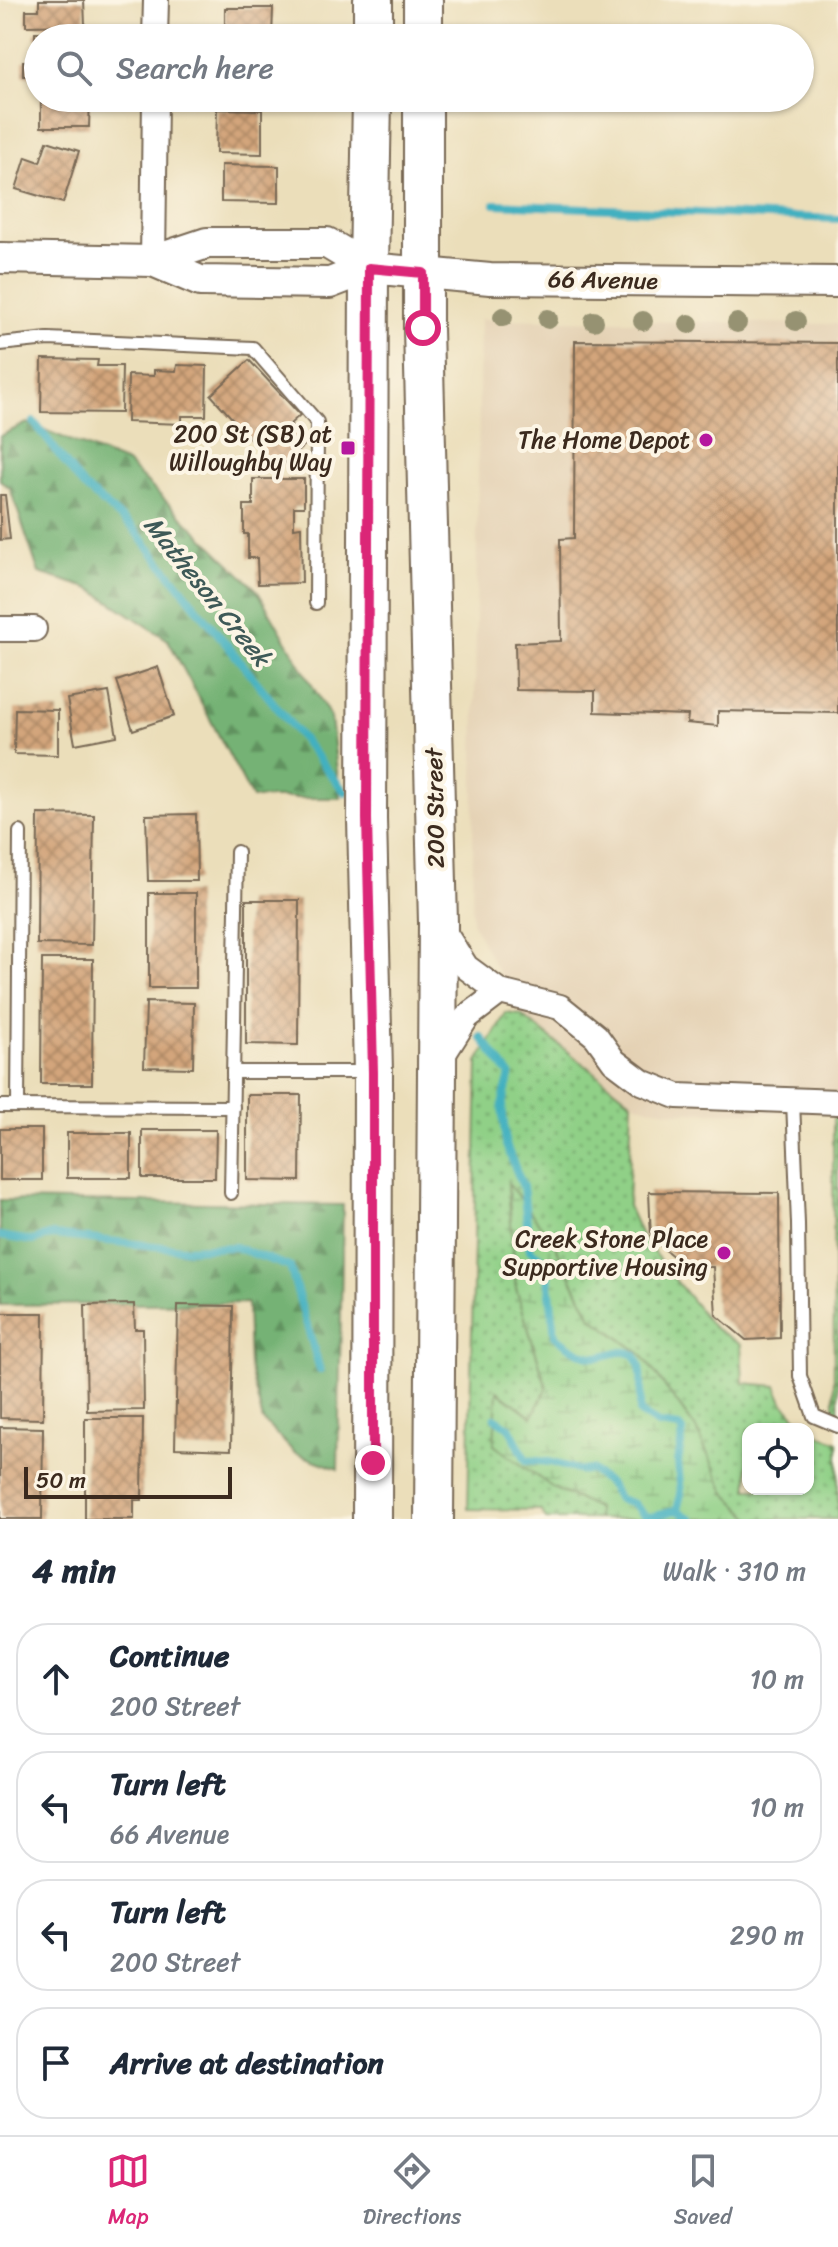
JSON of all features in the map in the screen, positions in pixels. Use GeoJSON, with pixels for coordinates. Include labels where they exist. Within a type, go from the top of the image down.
{"type":"FeatureCollection","features":[{"type":"Feature","properties":{"kind":"main road"},"geometry":{"type":"LineString","coordinates":[[373,0],[373,24]]}},
{"type":"Feature","properties":{"kind":"main road"},"geometry":{"type":"LineString","coordinates":[[423,0],[423,24]]}},
{"type":"Feature","properties":{"kind":"main road"},"geometry":{"type":"LineString","coordinates":[[372,112],[367,819],[373,1072],[372,1519]]}},
{"type":"Feature","properties":{"kind":"main road","name":"200 Street"},"geometry":{"type":"LineString","coordinates":[[423,112],[423,273],[438,923],[434,1519]]}},
{"type":"Feature","properties":{"kind":"street"},"geometry":{"type":"LineString","coordinates":[[155,24],[156,0]]}},
{"type":"Feature","properties":{"kind":"street"},"geometry":{"type":"LineString","coordinates":[[153,261],[155,112]]}},
{"type":"Feature","properties":{"kind":"street"},"geometry":{"type":"LineString","coordinates":[[0,258],[153,261],[207,243],[327,243],[369,268]]}},
{"type":"Feature","properties":{"kind":"street","name":"66 Avenue"},"geometry":{"type":"LineString","coordinates":[[369,268],[490,279],[838,282]]}},
{"type":"Feature","properties":{"kind":"street"},"geometry":{"type":"LineString","coordinates":[[0,629],[34,629]]}},
{"type":"Feature","properties":{"kind":"street"},"geometry":{"type":"LineString","coordinates":[[438,923],[466,967],[500,992],[560,1007],[596,1036],[614,1061],[642,1082],[677,1096],[838,1102]]}},
{"type":"Feature","properties":{"kind":"street"},"geometry":{"type":"LineString","coordinates":[[438,1063],[467,1017],[500,992]]}},
{"type":"Feature","properties":{"kind":"lane"},"geometry":{"type":"LineString","coordinates":[[0,344],[48,339],[253,348],[317,422],[316,603]]}},
{"type":"Feature","properties":{"kind":"lane"},"geometry":{"type":"LineString","coordinates":[[18,1106],[20,832]]}},
{"type":"Feature","properties":{"kind":"lane"},"geometry":{"type":"LineString","coordinates":[[231,1193],[237,852]]}},
{"type":"Feature","properties":{"kind":"lane"},"geometry":{"type":"LineString","coordinates":[[233,1072],[373,1072]]}},
{"type":"Feature","properties":{"kind":"lane"},"geometry":{"type":"LineString","coordinates":[[793,1101],[800,1376],[814,1416],[838,1426]]}},
{"type":"Feature","properties":{"kind":"lane"},"geometry":{"type":"LineString","coordinates":[[0,1106],[233,1107]]}},
{"type":"Feature","properties":{"kind":"shaded area"},"geometry":{"type":"Polygon","coordinates":[[[480,319],[838,324],[838,1113],[677,1112],[632,1102],[521,1015],[472,922],[480,319]]]}},
{"type":"Feature","properties":{"kind":"green space"},"geometry":{"type":"Polygon","coordinates":[[[27,423],[127,463],[257,590],[331,718],[340,798],[252,798],[168,640],[91,589],[39,573],[10,488],[0,480],[0,436],[27,423]]]}},
{"type":"Feature","properties":{"kind":"green space"},"geometry":{"type":"Polygon","coordinates":[[[506,1013],[521,1015],[632,1102],[628,1206],[642,1238],[713,1327],[741,1345],[743,1383],[776,1386],[784,1404],[801,1423],[742,1423],[742,1495],[814,1495],[814,1432],[838,1442],[838,1519],[752,1519],[725,1492],[696,1429],[641,1354],[591,1317],[553,1241],[508,1185],[516,1288],[547,1388],[533,1417],[498,1392],[553,1488],[597,1508],[597,1519],[546,1519],[540,1510],[468,1509],[478,1062],[506,1013]]]}},
{"type":"Feature","properties":{"kind":"green space"},"geometry":{"type":"Polygon","coordinates":[[[833,1113],[838,1114],[838,1412],[834,1412],[833,1113]]]}},
{"type":"Feature","properties":{"kind":"green space"},"geometry":{"type":"Polygon","coordinates":[[[508,1183],[553,1241],[591,1317],[641,1354],[696,1429],[725,1492],[752,1519],[597,1519],[597,1508],[553,1488],[494,1445],[497,1391],[532,1417],[547,1388],[516,1288],[508,1183]]]}},
{"type":"Feature","properties":{"kind":"green space"},"geometry":{"type":"Polygon","coordinates":[[[0,1200],[343,1205],[338,1469],[295,1453],[263,1421],[249,1365],[247,1303],[0,1305],[0,1200]]]}},
{"type":"Feature","properties":{"kind":"building"},"geometry":{"type":"Polygon","coordinates":[[[39,0],[84,0],[85,24],[26,24],[26,10],[39,10],[39,0]]]}},
{"type":"Feature","properties":{"kind":"building"},"geometry":{"type":"Polygon","coordinates":[[[225,8],[273,8],[272,24],[225,24],[225,8]]]}},
{"type":"Feature","properties":{"kind":"building"},"geometry":{"type":"Polygon","coordinates":[[[41,112],[90,112],[89,127],[41,127],[41,112]]]}},
{"type":"Feature","properties":{"kind":"building"},"geometry":{"type":"Polygon","coordinates":[[[217,112],[262,112],[262,154],[216,153],[217,112]]]}},
{"type":"Feature","properties":{"kind":"building"},"geometry":{"type":"Polygon","coordinates":[[[47,141],[79,151],[63,203],[16,189],[26,157],[40,162],[47,141]]]}},
{"type":"Feature","properties":{"kind":"building"},"geometry":{"type":"Polygon","coordinates":[[[221,165],[279,166],[279,203],[221,202],[221,165]]]}},
{"type":"Feature","properties":{"kind":"building","name":"The Home Depot"},"geometry":{"type":"Polygon","coordinates":[[[575,341],[838,343],[838,713],[718,711],[718,726],[687,723],[688,715],[595,712],[595,691],[516,690],[515,643],[561,641],[560,539],[574,538],[575,341]]]}},
{"type":"Feature","properties":{"kind":"building"},"geometry":{"type":"Polygon","coordinates":[[[42,359],[98,360],[97,366],[122,366],[121,413],[41,412],[42,359]]]}},
{"type":"Feature","properties":{"kind":"building"},"geometry":{"type":"Polygon","coordinates":[[[249,360],[300,415],[290,424],[307,443],[278,469],[211,395],[249,360]]]}},
{"type":"Feature","properties":{"kind":"building"},"geometry":{"type":"Polygon","coordinates":[[[177,365],[207,366],[206,416],[182,416],[182,424],[127,422],[128,375],[154,376],[154,370],[176,371],[177,365]]]}},
{"type":"Feature","properties":{"kind":"building"},"geometry":{"type":"Polygon","coordinates":[[[253,479],[304,479],[304,507],[294,507],[294,528],[301,527],[302,583],[258,584],[257,558],[248,558],[248,534],[244,534],[244,505],[253,505],[253,479]]]}},
{"type":"Feature","properties":{"kind":"building"},"geometry":{"type":"Polygon","coordinates":[[[0,495],[5,495],[10,539],[0,540],[0,495]]]}},
{"type":"Feature","properties":{"kind":"building"},"geometry":{"type":"Polygon","coordinates":[[[158,667],[174,716],[133,730],[117,681],[158,667]]]}},
{"type":"Feature","properties":{"kind":"building"},"geometry":{"type":"Polygon","coordinates":[[[109,692],[117,736],[75,744],[67,699],[109,692]]]}},
{"type":"Feature","properties":{"kind":"building"},"geometry":{"type":"Polygon","coordinates":[[[15,709],[58,710],[58,755],[14,754],[15,709]]]}},
{"type":"Feature","properties":{"kind":"building"},"geometry":{"type":"Polygon","coordinates":[[[38,814],[94,815],[92,945],[37,944],[38,814]]]}},
{"type":"Feature","properties":{"kind":"building"},"geometry":{"type":"Polygon","coordinates":[[[196,814],[197,881],[148,881],[146,815],[196,814]]]}},
{"type":"Feature","properties":{"kind":"building"},"geometry":{"type":"Polygon","coordinates":[[[149,893],[196,893],[196,988],[149,988],[149,893]]]}},
{"type":"Feature","properties":{"kind":"building"},"geometry":{"type":"Polygon","coordinates":[[[246,900],[299,900],[298,1045],[246,1044],[246,900]]]}},
{"type":"Feature","properties":{"kind":"building"},"geometry":{"type":"Polygon","coordinates":[[[42,959],[93,959],[92,1084],[41,1084],[42,959]]]}},
{"type":"Feature","properties":{"kind":"building"},"geometry":{"type":"Polygon","coordinates":[[[146,1002],[194,1003],[193,1068],[144,1067],[146,1002]]]}},
{"type":"Feature","properties":{"kind":"building"},"geometry":{"type":"Polygon","coordinates":[[[247,1095],[301,1095],[300,1181],[247,1180],[247,1095]]]}},
{"type":"Feature","properties":{"kind":"building"},"geometry":{"type":"Polygon","coordinates":[[[0,1129],[42,1129],[42,1180],[0,1180],[0,1129]]]}},
{"type":"Feature","properties":{"kind":"building"},"geometry":{"type":"Polygon","coordinates":[[[142,1130],[216,1130],[215,1178],[142,1178],[142,1130]]]}},
{"type":"Feature","properties":{"kind":"building"},"geometry":{"type":"Polygon","coordinates":[[[67,1133],[131,1133],[131,1178],[67,1178],[67,1133]]]}},
{"type":"Feature","properties":{"kind":"building","name":"Creek Stone Place Supportive Housing"},"geometry":{"type":"Polygon","coordinates":[[[649,1192],[779,1193],[780,1338],[746,1340],[716,1315],[713,1267],[686,1267],[651,1238],[649,1192]]]}},
{"type":"Feature","properties":{"kind":"building"},"geometry":{"type":"Polygon","coordinates":[[[134,1304],[135,1329],[143,1329],[144,1410],[87,1411],[85,1305],[134,1304]]]}},
{"type":"Feature","properties":{"kind":"building"},"geometry":{"type":"Polygon","coordinates":[[[178,1305],[233,1306],[231,1450],[175,1448],[178,1305]]]}},
{"type":"Feature","properties":{"kind":"building"},"geometry":{"type":"Polygon","coordinates":[[[0,1313],[44,1313],[43,1419],[0,1418],[0,1313]]]}},
{"type":"Feature","properties":{"kind":"building"},"geometry":{"type":"Polygon","coordinates":[[[85,1418],[143,1418],[142,1500],[134,1500],[134,1519],[85,1519],[85,1418]]]}},
{"type":"Feature","properties":{"kind":"building"},"geometry":{"type":"Polygon","coordinates":[[[0,1427],[43,1428],[42,1519],[0,1519],[0,1427]]]}},
{"type":"Feature","properties":{"kind":"waterway"},"geometry":{"type":"LineString","coordinates":[[495,204],[838,219]]}},
{"type":"Feature","properties":{"kind":"waterway","name":"Matheson Creek"},"geometry":{"type":"LineString","coordinates":[[34,422],[83,486],[133,528],[345,792]]}},
{"type":"Feature","properties":{"kind":"waterway","name":"Matheson Creek"},"geometry":{"type":"LineString","coordinates":[[481,1037],[510,1075],[502,1105],[506,1145],[523,1187],[530,1250],[543,1259],[547,1267],[555,1335],[585,1355],[596,1357],[620,1352],[635,1355],[641,1376],[640,1413],[658,1424],[679,1427],[683,1432],[678,1462],[681,1494],[677,1510],[691,1519]]}},
{"type":"Feature","properties":{"kind":"waterway"},"geometry":{"type":"LineString","coordinates":[[0,1236],[32,1241],[52,1235],[183,1249],[235,1247],[290,1267],[320,1370]]}},
{"type":"Feature","properties":{"kind":"waterway"},"geometry":{"type":"LineString","coordinates":[[495,1418],[509,1427],[526,1460],[550,1462],[581,1471],[591,1470],[609,1484],[619,1499],[634,1504],[645,1516],[677,1510]]}},
{"type":"Feature","properties":{"kind":"place","name":"The Home Depot"},"geometry":{"type":"Point","coordinates":[706,440]}},
{"type":"Feature","properties":{"kind":"place","name":"200 St (SB) at Willoughby Way"},"geometry":{"type":"Point","coordinates":[348,448]}},
{"type":"Feature","properties":{"kind":"place","name":"Creek Stone Place Supportive Housing"},"geometry":{"type":"Point","coordinates":[724,1253]}},
{"type":"Feature","properties":{"kind":"route"},"geometry":{"type":"LineString","coordinates":[[373,1463],[373,1072],[367,819],[369,268],[423,273],[423,328]]}}]}
